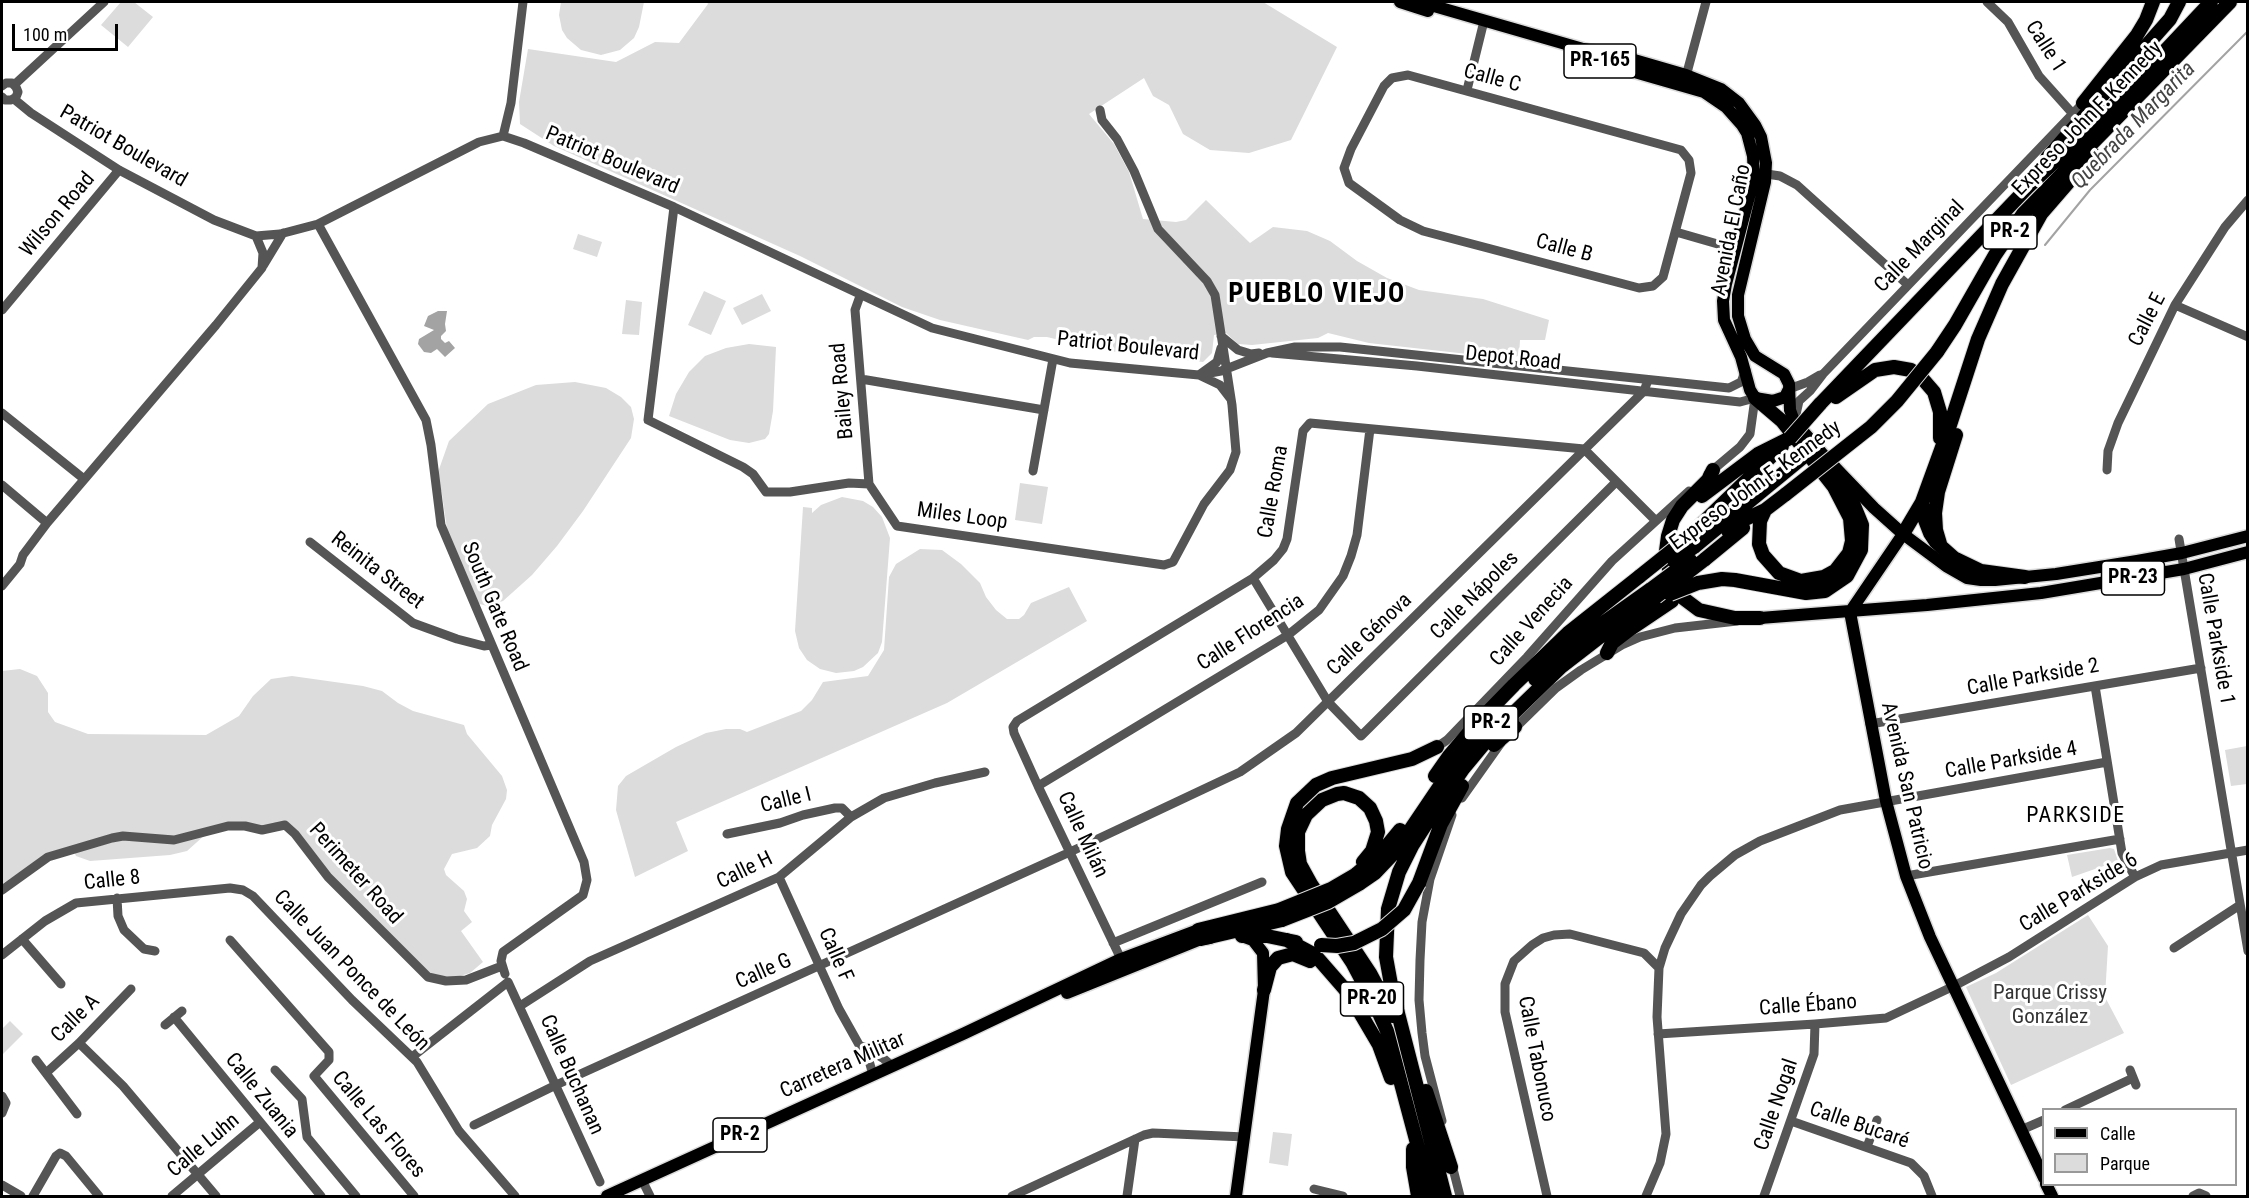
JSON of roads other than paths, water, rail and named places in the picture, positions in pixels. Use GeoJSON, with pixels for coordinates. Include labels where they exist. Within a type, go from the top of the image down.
{"type":"FeatureCollection","features":[{"type":"Feature","properties":{"kind":"highway"},"geometry":{"type":"LineString","coordinates":[[2078,109],[2137,35],[2153,2]]}},
{"type":"Feature","properties":{"kind":"highway"},"geometry":{"type":"LineString","coordinates":[[2078,109],[2133,51],[2173,2]]}},
{"type":"Feature","properties":{"kind":"highway"},"geometry":{"type":"LineString","coordinates":[[2028,187],[2042,164],[2170,19],[2179,2]]}},
{"type":"Feature","properties":{"kind":"highway"},"geometry":{"type":"LineString","coordinates":[[2028,187],[2044,167],[2199,2]]}},
{"type":"Feature","properties":{"kind":"highway","name":"Expreso John F. Kennedy"},"geometry":{"type":"LineString","coordinates":[[1696,550],[1723,505],[1790,438],[2028,187],[2115,104],[2211,2]]}},
{"type":"Feature","properties":{"kind":"highway","name":"Expreso John F. Kennedy"},"geometry":{"type":"LineString","coordinates":[[1280,915],[1331,889],[1375,873],[1396,851],[1457,761],[1491,723],[1556,659],[1696,550],[1765,510],[1871,427],[1897,401],[1937,352],[1955,326],[1995,255],[2018,222],[2064,171],[2106,131],[2230,2]]}},
{"type":"Feature","properties":{"kind":"highway"},"geometry":{"type":"LineString","coordinates":[[2210,23],[2242,2]]}},
{"type":"Feature","properties":{"kind":"highway"},"geometry":{"type":"LineString","coordinates":[[1903,534],[1922,502],[1978,340],[2002,284],[2041,214],[2093,154],[2106,131]]}},
{"type":"Feature","properties":{"kind":"highway"},"geometry":{"type":"LineString","coordinates":[[1941,547],[1936,530],[1935,513],[1938,492],[1971,386],[1978,340]]}},
{"type":"Feature","properties":{"kind":"highway"},"geometry":{"type":"LineString","coordinates":[[1820,404],[1838,396],[1875,370],[1894,367],[1911,370],[1930,386],[1938,403],[1942,427],[1933,472]]}},
{"type":"Feature","properties":{"kind":"highway"},"geometry":{"type":"LineString","coordinates":[[1755,398],[1782,421],[1829,479],[1850,518],[1853,530],[1852,541],[1843,563],[1824,577],[1813,580],[1801,581],[1779,573],[1770,565],[1759,544],[1760,521],[1765,510]]}},
{"type":"Feature","properties":{"kind":"highway"},"geometry":{"type":"LineString","coordinates":[[1668,536],[1682,515],[1710,490],[1758,454],[1790,438]]}},
{"type":"Feature","properties":{"kind":"highway"},"geometry":{"type":"LineString","coordinates":[[1403,1037],[1386,957],[1385,935],[1393,890],[1404,861],[1435,810],[1477,751],[1539,688],[1648,586],[1696,550],[1808,453]]}},
{"type":"Feature","properties":{"kind":"highway"},"geometry":{"type":"LineString","coordinates":[[1648,586],[1666,596],[1735,580],[1806,593],[1814,593],[1837,585],[1854,567],[1861,550],[1862,525],[1853,503],[1837,479],[1833,466]]}},
{"type":"Feature","properties":{"kind":"highway"},"geometry":{"type":"LineString","coordinates":[[1713,470],[1708,480],[1677,513],[1668,536],[1666,552],[1669,573],[1675,588],[1683,598],[1706,612],[1736,618],[1760,618]]}},
{"type":"Feature","properties":{"kind":"highway"},"geometry":{"type":"LineString","coordinates":[[1922,502],[1925,523],[1941,547],[1964,564],[1981,571],[2025,577]]}},
{"type":"Feature","properties":{"kind":"highway","name":"Expreso John F. Kennedy"},"geometry":{"type":"LineString","coordinates":[[1357,879],[1397,835],[1449,756],[1507,692],[1568,633],[1626,586],[1648,586]]}},
{"type":"Feature","properties":{"kind":"highway"},"geometry":{"type":"LineString","coordinates":[[1607,653],[1612,644],[1629,630],[1695,588]]}},
{"type":"Feature","properties":{"kind":"highway"},"geometry":{"type":"LineString","coordinates":[[1242,936],[1256,935],[1337,946],[1354,943],[1382,929],[1404,910],[1419,883],[1441,824],[1459,790],[1487,751],[1515,727]]}},
{"type":"Feature","properties":{"kind":"highway"},"geometry":{"type":"LineString","coordinates":[[1295,812],[1322,789],[1409,769],[1436,757],[1464,738]]}},
{"type":"Feature","properties":{"kind":"highway"},"geometry":{"type":"LineString","coordinates":[[1310,892],[1292,872],[1287,854],[1288,829],[1300,799],[1316,784],[1412,759],[1437,747]]}},
{"type":"Feature","properties":{"kind":"highway"},"geometry":{"type":"LineString","coordinates":[[1310,892],[1300,864],[1298,832],[1313,807],[1322,800],[1337,794],[1353,795],[1359,798],[1370,808],[1376,821],[1378,832],[1375,844],[1357,879]]}},
{"type":"Feature","properties":{"kind":"highway","name":"PR-20"},"geometry":{"type":"LineString","coordinates":[[1310,892],[1370,973],[1403,1037],[1445,1197]]}},
{"type":"Feature","properties":{"kind":"highway","name":"PR-20"},"geometry":{"type":"LineString","coordinates":[[1310,892],[1352,962],[1387,1031],[1431,1197]]}},
{"type":"Feature","properties":{"kind":"highway","name":"Carretera Militar"},"geometry":{"type":"LineString","coordinates":[[1200,934],[1280,915]]}},
{"type":"Feature","properties":{"kind":"highway"},"geometry":{"type":"LineString","coordinates":[[1287,940],[1315,955],[1336,978],[1358,1008],[1379,1045],[1392,1081],[1412,1124],[1413,1167],[1418,1197]]}},
{"type":"Feature","properties":{"kind":"highway"},"geometry":{"type":"LineString","coordinates":[[1264,990],[1270,967],[1278,958],[1285,955],[1293,954],[1308,959],[1336,978]]}},
{"type":"Feature","properties":{"kind":"highway"},"geometry":{"type":"LineString","coordinates":[[1392,990],[1409,1026],[1423,1083],[1451,1167]]}},
{"type":"Feature","properties":{"kind":"main road","name":"Avenida El Caño"},"geometry":{"type":"LineString","coordinates":[[1400,2],[1685,80],[1719,100],[1735,116],[1746,133],[1760,173],[1738,295],[1738,316],[1745,339],[1755,356],[1784,374],[1790,389]]}},
{"type":"Feature","properties":{"kind":"main road","name":"Avenida El Caño"},"geometry":{"type":"LineString","coordinates":[[1420,2],[1483,25]]}},
{"type":"Feature","properties":{"kind":"main road","name":"Avenida El Caño"},"geometry":{"type":"LineString","coordinates":[[1755,398],[1750,390],[1746,370],[1726,327],[1723,313],[1726,284],[1735,249],[1753,181],[1760,173]]}},
{"type":"Feature","properties":{"kind":"main road"},"geometry":{"type":"LineString","coordinates":[[1755,398],[1767,401],[1779,400],[1785,397],[1790,389]]}},
{"type":"Feature","properties":{"kind":"main road"},"geometry":{"type":"LineString","coordinates":[[1790,389],[1794,421]]}},
{"type":"Feature","properties":{"kind":"main road","name":"PR-23"},"geometry":{"type":"LineString","coordinates":[[1794,421],[1833,466],[1903,534],[1946,566],[1967,578],[1981,580],[2025,577],[2101,568],[2182,553],[2247,536]]}},
{"type":"Feature","properties":{"kind":"main road"},"geometry":{"type":"LineString","coordinates":[[1760,618],[1850,612],[1903,534]]}},
{"type":"Feature","properties":{"kind":"main road","name":"PR-23"},"geometry":{"type":"LineString","coordinates":[[1850,612],[2041,593],[2184,569],[2247,552]]}},
{"type":"Feature","properties":{"kind":"main road","name":"Avenida San Patricio"},"geometry":{"type":"LineString","coordinates":[[1850,612],[1886,801],[1906,876],[1930,936],[2042,1177]]}},
{"type":"Feature","properties":{"kind":"main road"},"geometry":{"type":"LineString","coordinates":[[1200,934],[1242,936],[1253,940],[1263,953],[1264,990],[1236,1197]]}},
{"type":"Feature","properties":{"kind":"main road","name":"Carretera Militar"},"geometry":{"type":"LineString","coordinates":[[607,1197],[1121,959],[1200,934]]}},
{"type":"Feature","properties":{"kind":"main road","name":"Carretera Militar"},"geometry":{"type":"LineString","coordinates":[[965,1033],[1200,934]]}},
{"type":"Feature","properties":{"kind":"street"},"geometry":{"type":"LineString","coordinates":[[14,85],[104,2]]}},
{"type":"Feature","properties":{"kind":"street"},"geometry":{"type":"LineString","coordinates":[[503,136],[511,103],[523,2]]}},
{"type":"Feature","properties":{"kind":"street"},"geometry":{"type":"LineString","coordinates":[[1685,80],[1706,2]]}},
{"type":"Feature","properties":{"kind":"street","name":"Calle 1"},"geometry":{"type":"LineString","coordinates":[[1987,2],[2008,22],[2038,76],[2078,109]]}},
{"type":"Feature","properties":{"kind":"street"},"geometry":{"type":"LineString","coordinates":[[1467,90],[1483,25]]}},
{"type":"Feature","properties":{"kind":"street","name":"Calle C"},"geometry":{"type":"LineString","coordinates":[[1347,177],[1344,168],[1351,149],[1384,86],[1392,78],[1408,75],[1681,150],[1686,156]]}},
{"type":"Feature","properties":{"kind":"street"},"geometry":{"type":"LineString","coordinates":[[2,86],[6,83],[14,85],[18,92],[14,99],[8,100],[2,97]]}},
{"type":"Feature","properties":{"kind":"street","name":"Patriot Boulevard"},"geometry":{"type":"LineString","coordinates":[[14,99],[31,113],[119,170],[214,220],[256,236],[285,233],[318,224],[479,142],[503,136],[674,207],[932,328],[1071,363],[1199,375],[1226,369]]}},
{"type":"Feature","properties":{"kind":"street","name":"Calle Marginal"},"geometry":{"type":"LineString","coordinates":[[1794,421],[1799,401],[1810,392],[1823,374],[2078,109]]}},
{"type":"Feature","properties":{"kind":"street","name":"Miles Loop"},"geometry":{"type":"LineString","coordinates":[[869,484],[897,526],[1164,565],[1173,562],[1204,504],[1230,470],[1236,452],[1236,435],[1215,295],[1207,280],[1158,229],[1134,171],[1117,139],[1102,120],[1100,110]]}},
{"type":"Feature","properties":{"kind":"street","name":"Calle B"},"geometry":{"type":"LineString","coordinates":[[1347,177],[1349,183],[1400,220],[1423,231],[1639,288],[1653,286],[1663,277],[1691,173],[1686,156]]}},
{"type":"Feature","properties":{"kind":"street","name":"Wilson Road"},"geometry":{"type":"LineString","coordinates":[[2,310],[119,170]]}},
{"type":"Feature","properties":{"kind":"street"},"geometry":{"type":"LineString","coordinates":[[1760,173],[1780,176],[1797,185],[1908,285]]}},
{"type":"Feature","properties":{"kind":"street","name":"Calle E"},"geometry":{"type":"LineString","coordinates":[[2107,470],[2108,451],[2118,423],[2175,304],[2225,227],[2247,200]]}},
{"type":"Feature","properties":{"kind":"street"},"geometry":{"type":"LineString","coordinates":[[674,207],[648,420],[743,467],[753,474],[766,492],[790,492],[849,483],[869,484]]}},
{"type":"Feature","properties":{"kind":"street","name":"South Gate Road"},"geometry":{"type":"LineString","coordinates":[[318,224],[426,420],[441,525],[584,862],[586,890],[578,901],[503,952],[501,956],[505,974]]}},
{"type":"Feature","properties":{"kind":"street"},"geometry":{"type":"LineString","coordinates":[[1676,232],[1735,249]]}},
{"type":"Feature","properties":{"kind":"street"},"geometry":{"type":"LineString","coordinates":[[2,586],[20,564],[23,555],[47,523],[216,326],[262,268],[285,233]]}},
{"type":"Feature","properties":{"kind":"street"},"geometry":{"type":"LineString","coordinates":[[256,236],[263,253],[262,268]]}},
{"type":"Feature","properties":{"kind":"street","name":"Bailey Road"},"geometry":{"type":"LineString","coordinates":[[860,296],[855,310],[869,484]]}},
{"type":"Feature","properties":{"kind":"street"},"geometry":{"type":"LineString","coordinates":[[2175,304],[2247,337]]}},
{"type":"Feature","properties":{"kind":"street"},"geometry":{"type":"LineString","coordinates":[[1230,398],[1220,385],[1199,375],[1216,362],[1221,341],[1251,354],[1267,352]]}},
{"type":"Feature","properties":{"kind":"street","name":"Depot Road"},"geometry":{"type":"LineString","coordinates":[[1226,369],[1267,352],[1295,347],[1340,347],[1729,388],[1741,382],[1746,370]]}},
{"type":"Feature","properties":{"kind":"street","name":"Depot Road"},"geometry":{"type":"LineString","coordinates":[[1267,352],[1740,402],[1755,398]]}},
{"type":"Feature","properties":{"kind":"street"},"geometry":{"type":"LineString","coordinates":[[1033,471],[1053,359]]}},
{"type":"Feature","properties":{"kind":"street"},"geometry":{"type":"LineString","coordinates":[[1790,389],[1823,374]]}},
{"type":"Feature","properties":{"kind":"street"},"geometry":{"type":"LineString","coordinates":[[861,380],[1044,410]]}},
{"type":"Feature","properties":{"kind":"street","name":"Calle Génova"},"geometry":{"type":"LineString","coordinates":[[1070,852],[1240,772],[1296,733],[1644,391],[1648,380]]}},
{"type":"Feature","properties":{"kind":"street"},"geometry":{"type":"LineString","coordinates":[[1584,449],[1655,520],[1740,447],[1750,434],[1755,398]]}},
{"type":"Feature","properties":{"kind":"street"},"geometry":{"type":"LineString","coordinates":[[2,413],[84,479]]}},
{"type":"Feature","properties":{"kind":"street","name":"Calle Roma"},"geometry":{"type":"LineString","coordinates":[[1013,727],[1017,721],[1253,578],[1274,560],[1283,549],[1287,539],[1303,431],[1310,423],[1584,449]]}},
{"type":"Feature","properties":{"kind":"street","name":"Calle Florencia"},"geometry":{"type":"LineString","coordinates":[[1038,786],[1288,635],[1319,610],[1343,576],[1357,535],[1370,429]]}},
{"type":"Feature","properties":{"kind":"street","name":"Calle Nápoles"},"geometry":{"type":"LineString","coordinates":[[1328,702],[1361,736],[1616,482]]}},
{"type":"Feature","properties":{"kind":"street"},"geometry":{"type":"LineString","coordinates":[[2,485],[47,523]]}},
{"type":"Feature","properties":{"kind":"street","name":"Calle Venecia"},"geometry":{"type":"LineString","coordinates":[[1437,747],[1447,740],[1527,657],[1582,592],[1655,520]]}},
{"type":"Feature","properties":{"kind":"street","name":"Calle Parkside 1"},"geometry":{"type":"LineString","coordinates":[[2179,539],[2247,951]]}},
{"type":"Feature","properties":{"kind":"street","name":"Reinita Street"},"geometry":{"type":"LineString","coordinates":[[310,542],[413,623],[457,639],[484,646],[491,645]]}},
{"type":"Feature","properties":{"kind":"street"},"geometry":{"type":"LineString","coordinates":[[1253,578],[1328,702]]}},
{"type":"Feature","properties":{"kind":"street"},"geometry":{"type":"LineString","coordinates":[[1460,1197],[1451,1167],[1450,1146],[1427,1064],[1419,1000],[1422,922],[1434,863],[1457,806],[1491,754],[1515,727],[1556,688],[1607,653],[1640,637],[1675,628],[1760,618]]}},
{"type":"Feature","properties":{"kind":"street","name":"Calle Parkside 2"},"geometry":{"type":"LineString","coordinates":[[1870,724],[2201,668]]}},
{"type":"Feature","properties":{"kind":"street"},"geometry":{"type":"LineString","coordinates":[[2094,686],[2122,854],[2135,877]]}},
{"type":"Feature","properties":{"kind":"street","name":"Calle Milán"},"geometry":{"type":"LineString","coordinates":[[1013,727],[1012,730],[1038,786],[1121,959]]}},
{"type":"Feature","properties":{"kind":"street","name":"Calle Parkside 4"},"geometry":{"type":"LineString","coordinates":[[1646,1197],[1660,1163],[1666,1134],[1658,1034],[1659,968],[1665,948],[1681,914],[1701,885],[1735,855],[1760,840],[1840,810],[2107,762]]}},
{"type":"Feature","properties":{"kind":"street","name":"Calle H"},"geometry":{"type":"LineString","coordinates":[[520,1006],[590,961],[779,877],[851,817],[884,798],[935,783],[985,772]]}},
{"type":"Feature","properties":{"kind":"street","name":"Calle I"},"geometry":{"type":"LineString","coordinates":[[727,834],[780,824],[803,815],[835,808],[842,808],[851,817]]}},
{"type":"Feature","properties":{"kind":"street","name":"Perimeter Road"},"geometry":{"type":"LineString","coordinates":[[2,890],[48,857],[112,838],[123,836],[174,840],[228,826],[245,826],[262,830],[285,825],[295,834],[328,877],[428,977],[446,981],[466,981],[505,974]]}},
{"type":"Feature","properties":{"kind":"street"},"geometry":{"type":"LineString","coordinates":[[1906,876],[2120,839]]}},
{"type":"Feature","properties":{"kind":"street"},"geometry":{"type":"LineString","coordinates":[[2232,852],[2247,850]]}},
{"type":"Feature","properties":{"kind":"street","name":"Calle G"},"geometry":{"type":"LineString","coordinates":[[474,1125],[556,1085],[1070,852]]}},
{"type":"Feature","properties":{"kind":"street","name":"Calle Parkside 6"},"geometry":{"type":"LineString","coordinates":[[1954,986],[2009,957],[2135,877],[2161,865],[2232,852]]}},
{"type":"Feature","properties":{"kind":"street","name":"Calle F"},"geometry":{"type":"LineString","coordinates":[[779,877],[839,1009],[870,1062],[873,1075]]}},
{"type":"Feature","properties":{"kind":"street"},"geometry":{"type":"LineString","coordinates":[[1113,943],[1262,882]]}},
{"type":"Feature","properties":{"kind":"street","name":"Calle 8"},"geometry":{"type":"LineString","coordinates":[[2,955],[66,907],[88,900],[230,888],[243,890]]}},
{"type":"Feature","properties":{"kind":"street","name":"Calle Juan Ponce de León"},"geometry":{"type":"LineString","coordinates":[[243,890],[253,896],[352,1000],[417,1062],[459,1131],[515,1197]]}},
{"type":"Feature","properties":{"kind":"street"},"geometry":{"type":"LineString","coordinates":[[117,898],[118,916],[124,930],[144,949],[155,951]]}},
{"type":"Feature","properties":{"kind":"street"},"geometry":{"type":"LineString","coordinates":[[2174,948],[2240,905]]}},
{"type":"Feature","properties":{"kind":"street","name":"Calle Tabonuco"},"geometry":{"type":"LineString","coordinates":[[1547,1197],[1505,1012],[1504,999],[1514,961],[1543,938],[1557,934],[1582,936],[1644,952],[1665,948]]}},
{"type":"Feature","properties":{"kind":"street"},"geometry":{"type":"LineString","coordinates":[[22,939],[61,984]]}},
{"type":"Feature","properties":{"kind":"street","name":"Calle Las Flores"},"geometry":{"type":"LineString","coordinates":[[230,940],[329,1052],[329,1060],[314,1076],[414,1197]]}},
{"type":"Feature","properties":{"kind":"street"},"geometry":{"type":"LineString","coordinates":[[1644,952],[1659,968]]}},
{"type":"Feature","properties":{"kind":"street"},"geometry":{"type":"LineString","coordinates":[[412,1058],[505,974]]}},
{"type":"Feature","properties":{"kind":"street","name":"Calle Buchanan"},"geometry":{"type":"LineString","coordinates":[[505,974],[600,1182]]}},
{"type":"Feature","properties":{"kind":"street","name":"Calle Ébano"},"geometry":{"type":"LineString","coordinates":[[1658,1034],[1880,1019],[1954,986]]}},
{"type":"Feature","properties":{"kind":"street","name":"Calle A"},"geometry":{"type":"LineString","coordinates":[[46,1073],[79,1043],[131,989]]}},
{"type":"Feature","properties":{"kind":"street","name":"Calle Zuania"},"geometry":{"type":"LineString","coordinates":[[165,1025],[178,1014],[260,1122],[321,1197]]}},
{"type":"Feature","properties":{"kind":"street","name":"Calle Nogal"},"geometry":{"type":"LineString","coordinates":[[1764,1197],[1814,1054],[1815,1024]]}},
{"type":"Feature","properties":{"kind":"street"},"geometry":{"type":"LineString","coordinates":[[79,1043],[123,1086],[216,1197]]}},
{"type":"Feature","properties":{"kind":"street","name":"Calle F"},"geometry":{"type":"LineString","coordinates":[[861,1046],[892,1066]]}},
{"type":"Feature","properties":{"kind":"street"},"geometry":{"type":"LineString","coordinates":[[36,1060],[77,1114]]}},
{"type":"Feature","properties":{"kind":"street"},"geometry":{"type":"LineString","coordinates":[[275,1070],[302,1099],[307,1137],[356,1197]]}},
{"type":"Feature","properties":{"kind":"street"},"geometry":{"type":"LineString","coordinates":[[2069,1108],[2133,1078]]}},
{"type":"Feature","properties":{"kind":"street"},"geometry":{"type":"LineString","coordinates":[[2,1096],[6,1103],[2,1113]]}},
{"type":"Feature","properties":{"kind":"street"},"geometry":{"type":"LineString","coordinates":[[1867,1147],[1877,1120]]}},
{"type":"Feature","properties":{"kind":"street"},"geometry":{"type":"LineString","coordinates":[[2021,1130],[2042,1120]]}},
{"type":"Feature","properties":{"kind":"street","name":"Calle Bucaré"},"geometry":{"type":"LineString","coordinates":[[1791,1121],[1911,1163],[1924,1176],[1932,1197]]}},
{"type":"Feature","properties":{"kind":"street","name":"Calle Luhn"},"geometry":{"type":"LineString","coordinates":[[172,1197],[260,1122]]}},
{"type":"Feature","properties":{"kind":"street"},"geometry":{"type":"LineString","coordinates":[[1012,1197],[1135,1139],[1153,1133],[1245,1137]]}},
{"type":"Feature","properties":{"kind":"street"},"geometry":{"type":"LineString","coordinates":[[1127,1197],[1135,1139]]}},
{"type":"Feature","properties":{"kind":"street"},"geometry":{"type":"LineString","coordinates":[[33,1197],[56,1155],[60,1153],[66,1156],[99,1197]]}},
{"type":"Feature","properties":{"kind":"street"},"geometry":{"type":"LineString","coordinates":[[642,1180],[650,1197]]}},
{"type":"Feature","properties":{"kind":"street"},"geometry":{"type":"LineString","coordinates":[[2,1185],[21,1197]]}},
{"type":"Feature","properties":{"kind":"street"},"geometry":{"type":"LineString","coordinates":[[1314,1189],[1343,1197]]}},
{"type":"Feature","properties":{"kind":"street"},"geometry":{"type":"LineString","coordinates":[[2193,1197],[2199,1193],[2206,1197]]}},
{"type":"Feature","properties":{"kind":"waterway","name":"Quebrada Margarita"},"geometry":{"type":"LineString","coordinates":[[2045,245],[2090,190],[2248,31]]}},
{"type":"Feature","properties":{"kind":"district","name":"PUEBLO VIEJO"},"geometry":{"type":"Point","coordinates":[1317,295]}},
{"type":"Feature","properties":{"kind":"district","name":"PARKSIDE"},"geometry":{"type":"Point","coordinates":[2076,816]}},
{"type":"Feature","properties":{"kind":"park label","name":"Parque Crissy González"},"geometry":{"type":"Point","coordinates":[2050,1006]}}]}
